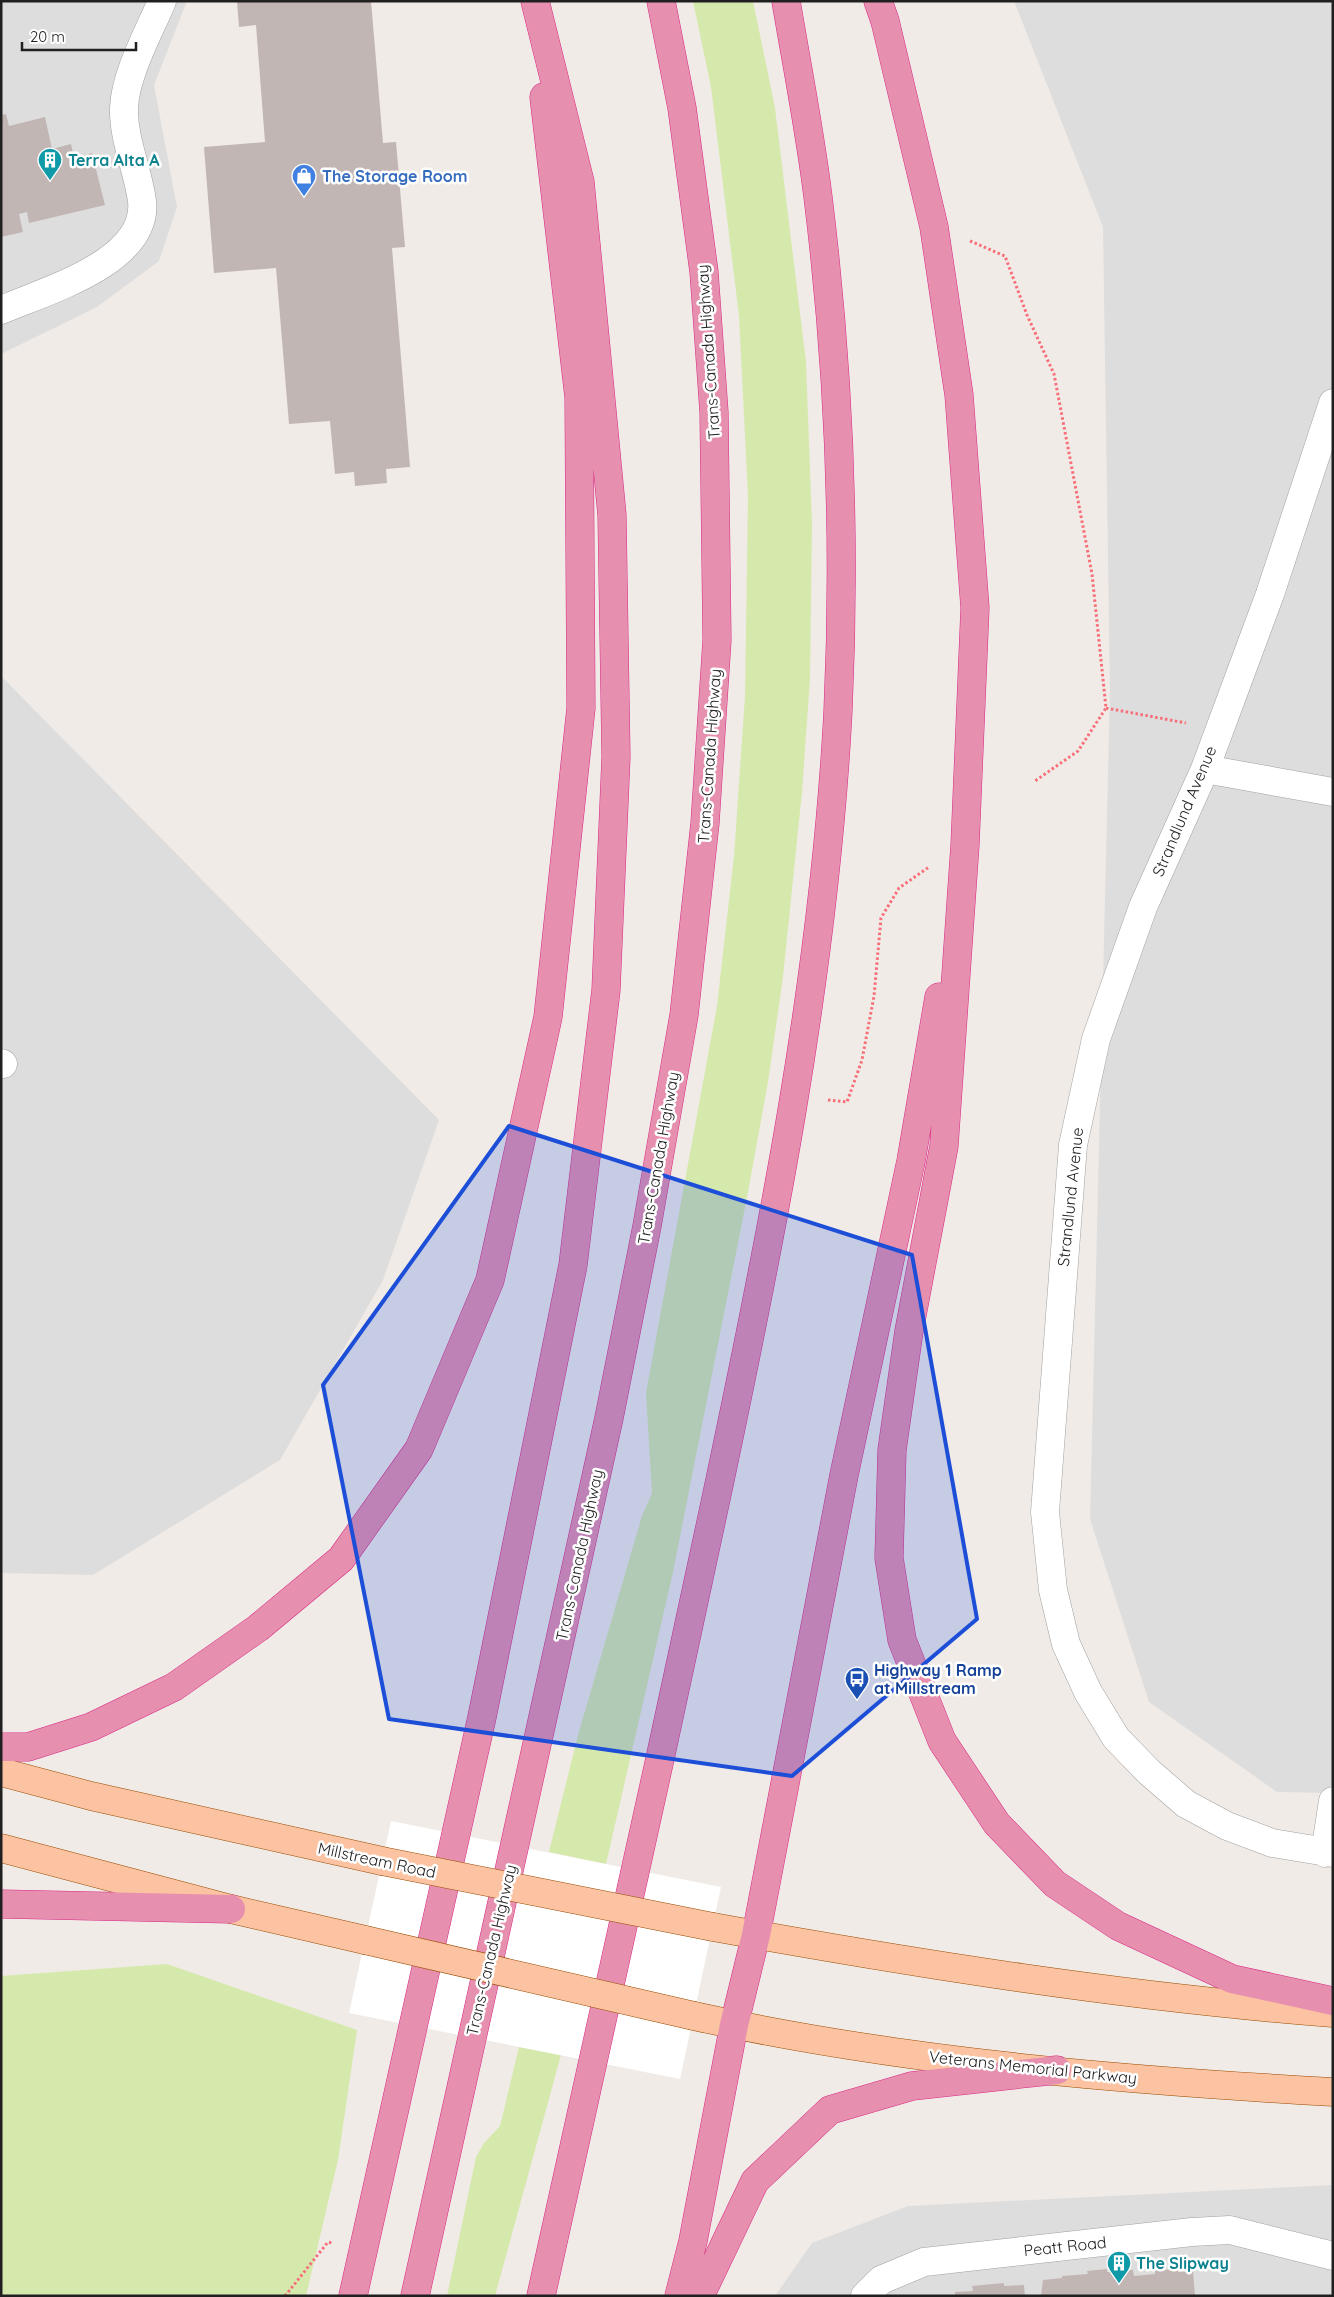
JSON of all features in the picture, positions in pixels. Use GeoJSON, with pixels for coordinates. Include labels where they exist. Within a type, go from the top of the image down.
{"type":"FeatureCollection","features":[{"type":"Feature","properties":{"kind":"highway"},"geometry":{"type":"LineString","coordinates":[[1,1747],[28,1747],[91,1726],[174,1687],[258,1628],[341,1559],[419,1449],[490,1280],[548,1017],[581,708],[579,397],[534,1]]}},
{"type":"Feature","properties":{"kind":"highway"},"geometry":{"type":"LineString","coordinates":[[353,2296],[482,1717],[574,1265],[606,990],[616,757],[612,515],[580,182],[534,1]]}},
{"type":"Feature","properties":{"kind":"highway","name":"Trans-Canada Highway"},"geometry":{"type":"LineString","coordinates":[[415,2296],[605,1437],[684,1015],[705,824],[717,640],[714,412],[703,263],[682,108],[661,1]]}},
{"type":"Feature","properties":{"kind":"highway"},"geometry":{"type":"LineString","coordinates":[[541,2296],[764,1275],[795,1096],[821,906],[837,722],[841,537],[833,359],[818,196],[786,1]]}},
{"type":"Feature","properties":{"kind":"highway"},"geometry":{"type":"LineString","coordinates":[[878,1],[885,21],[934,227],[959,395],[975,608],[965,845],[944,1146],[909,1331],[892,1450],[889,1558],[902,1640],[942,1740],[997,1824],[1056,1884],[1118,1926],[1232,1979],[1333,2000]]}},
{"type":"Feature","properties":{"kind":"highway"},"geometry":{"type":"LineString","coordinates":[[680,2296],[693,2241],[734,2025],[756,1935],[844,1475],[911,1161],[965,845]]}},
{"type":"Feature","properties":{"kind":"highway"},"geometry":{"type":"LineString","coordinates":[[1,1904],[231,1909]]}},
{"type":"Feature","properties":{"kind":"highway"},"geometry":{"type":"LineString","coordinates":[[700,2296],[755,2181],[830,2110],[912,2086],[1057,2070]]}},
{"type":"Feature","properties":{"kind":"main road","name":"Millstream Road"},"geometry":{"type":"LineString","coordinates":[[1,1772],[91,1796],[382,1861],[756,1935]]}},
{"type":"Feature","properties":{"kind":"main road"},"geometry":{"type":"LineString","coordinates":[[1,1848],[231,1909],[734,2025]]}},
{"type":"Feature","properties":{"kind":"main road"},"geometry":{"type":"LineString","coordinates":[[756,1935],[980,1972],[1240,2006],[1333,2013]]}},
{"type":"Feature","properties":{"kind":"main road","name":"Veterans Memorial Parkway"},"geometry":{"type":"LineString","coordinates":[[734,2025],[870,2049],[1057,2070],[1232,2086],[1333,2092]]}},
{"type":"Feature","properties":{"kind":"street"},"geometry":{"type":"LineString","coordinates":[[1,310],[96,269],[118,254],[132,240],[140,222],[142,204],[126,132],[124,109],[126,91],[162,1]]}},
{"type":"Feature","properties":{"kind":"street","name":"Strandlund Avenue"},"geometry":{"type":"LineString","coordinates":[[1329,1853],[1272,1843],[1227,1826],[1186,1804],[1148,1772],[1116,1738],[1088,1692],[1066,1644],[1053,1590],[1045,1512],[1072,1145],[1096,1039],[1144,907],[1205,769],[1270,594],[1333,403]]}},
{"type":"Feature","properties":{"kind":"street"},"geometry":{"type":"LineString","coordinates":[[1205,769],[1333,792]]}},
{"type":"Feature","properties":{"kind":"street"},"geometry":{"type":"LineString","coordinates":[[1329,1853],[1333,1801]]}},
{"type":"Feature","properties":{"kind":"street","name":"Peatt Road"},"geometry":{"type":"LineString","coordinates":[[865,2296],[881,2280],[924,2262],[1192,2232],[1230,2230],[1333,2256]]}},
{"type":"Feature","properties":{"kind":"path"},"geometry":{"type":"LineString","coordinates":[[934,227],[1005,256],[1027,315],[1054,374],[1092,574],[1106,708],[1078,751],[1035,780]]}},
{"type":"Feature","properties":{"kind":"path"},"geometry":{"type":"LineString","coordinates":[[1106,708],[1219,728]]}},
{"type":"Feature","properties":{"kind":"path"},"geometry":{"type":"LineString","coordinates":[[795,1096],[847,1102],[862,1060],[874,996],[882,918],[899,888],[934,864]]}},
{"type":"Feature","properties":{"kind":"path"},"geometry":{"type":"LineString","coordinates":[[285,2296],[328,2242],[364,2249]]}},
{"type":"Feature","properties":{"kind":"highlighted area"},"geometry":{"type":"Polygon","coordinates":[[[509,1126],[912,1255],[977,1619],[792,1776],[389,1719],[323,1385],[509,1126]]]}},
{"type":"Feature","properties":{"kind":"shaded area"},"geometry":{"type":"Polygon","coordinates":[[[1,1],[187,1],[154,85],[177,207],[159,261],[97,307],[1,354],[1,1]]]}},
{"type":"Feature","properties":{"kind":"shaded area"},"geometry":{"type":"Polygon","coordinates":[[[1014,1],[1333,1],[1333,1793],[1277,1792],[1149,1702],[1090,1519],[1110,691],[1103,227],[1014,1]]]}},
{"type":"Feature","properties":{"kind":"shaded area"},"geometry":{"type":"Polygon","coordinates":[[[1,676],[439,1120],[383,1280],[280,1460],[93,1575],[1,1573],[1,676]]]}},
{"type":"Feature","properties":{"kind":"shaded area"},"geometry":{"type":"Polygon","coordinates":[[[1333,2185],[1333,2296],[775,2296],[812,2243],[908,2206],[1333,2185]]]}},
{"type":"Feature","properties":{"kind":"green space"},"geometry":{"type":"Polygon","coordinates":[[[693,1],[753,1],[775,108],[806,362],[812,524],[810,679],[802,792],[783,977],[768,1082],[673,1572],[606,1864],[549,1852],[578,1735],[642,1516],[652,1493],[646,1393],[717,1006],[734,856],[745,696],[748,496],[739,316],[711,87],[693,1]]]}},
{"type":"Feature","properties":{"kind":"green space"},"geometry":{"type":"Polygon","coordinates":[[[167,1964],[357,2030],[338,2160],[306,2296],[1,2296],[1,1976],[167,1964]]]}},
{"type":"Feature","properties":{"kind":"green space"},"geometry":{"type":"Polygon","coordinates":[[[519,2047],[561,2055],[495,2296],[447,2296],[476,2157],[484,2143],[500,2126],[519,2047]]]}},
{"type":"Feature","properties":{"kind":"pier"},"geometry":{"type":"Polygon","coordinates":[[[391,1821],[721,1887],[680,2079],[349,2013],[391,1821]]]}},
{"type":"Feature","properties":{"kind":"building","name":"The Storage Room"},"geometry":{"type":"Polygon","coordinates":[[[237,1],[371,1],[383,143],[396,142],[405,247],[392,248],[410,467],[386,469],[387,483],[355,486],[354,472],[335,474],[330,421],[289,424],[276,268],[214,273],[204,147],[265,142],[256,25],[239,27],[237,1]]]}},
{"type":"Feature","properties":{"kind":"building","name":"Terra Alta A"},"geometry":{"type":"Polygon","coordinates":[[[6,114],[9,126],[45,117],[52,149],[71,144],[74,158],[92,153],[105,205],[29,223],[27,212],[19,214],[23,232],[1,237],[1,115],[6,114]]]}},
{"type":"Feature","properties":{"kind":"building","name":"The Slipway"},"geometry":{"type":"Polygon","coordinates":[[[1107,2269],[1107,2272],[1133,2270],[1134,2276],[1155,2274],[1155,2270],[1178,2269],[1178,2272],[1193,2271],[1195,2296],[1041,2296],[1043,2280],[1088,2274],[1087,2271],[1107,2269]]]}},
{"type":"Feature","properties":{"kind":"building"},"geometry":{"type":"Polygon","coordinates":[[[1004,2283],[1004,2286],[1024,2285],[1025,2296],[955,2296],[955,2292],[973,2291],[972,2286],[1004,2283]]]}},
{"type":"Feature","properties":{"kind":"place","name":"Terra Alta A"},"geometry":{"type":"Point","coordinates":[50,181]}},
{"type":"Feature","properties":{"kind":"place","name":"The Storage Room"},"geometry":{"type":"Point","coordinates":[304,197]}},
{"type":"Feature","properties":{"kind":"place","name":"Highway 1 Ramp at Millstream"},"geometry":{"type":"Point","coordinates":[857,1700]}},
{"type":"Feature","properties":{"kind":"place","name":"The Slipway"},"geometry":{"type":"Point","coordinates":[1119,2284]}}]}
